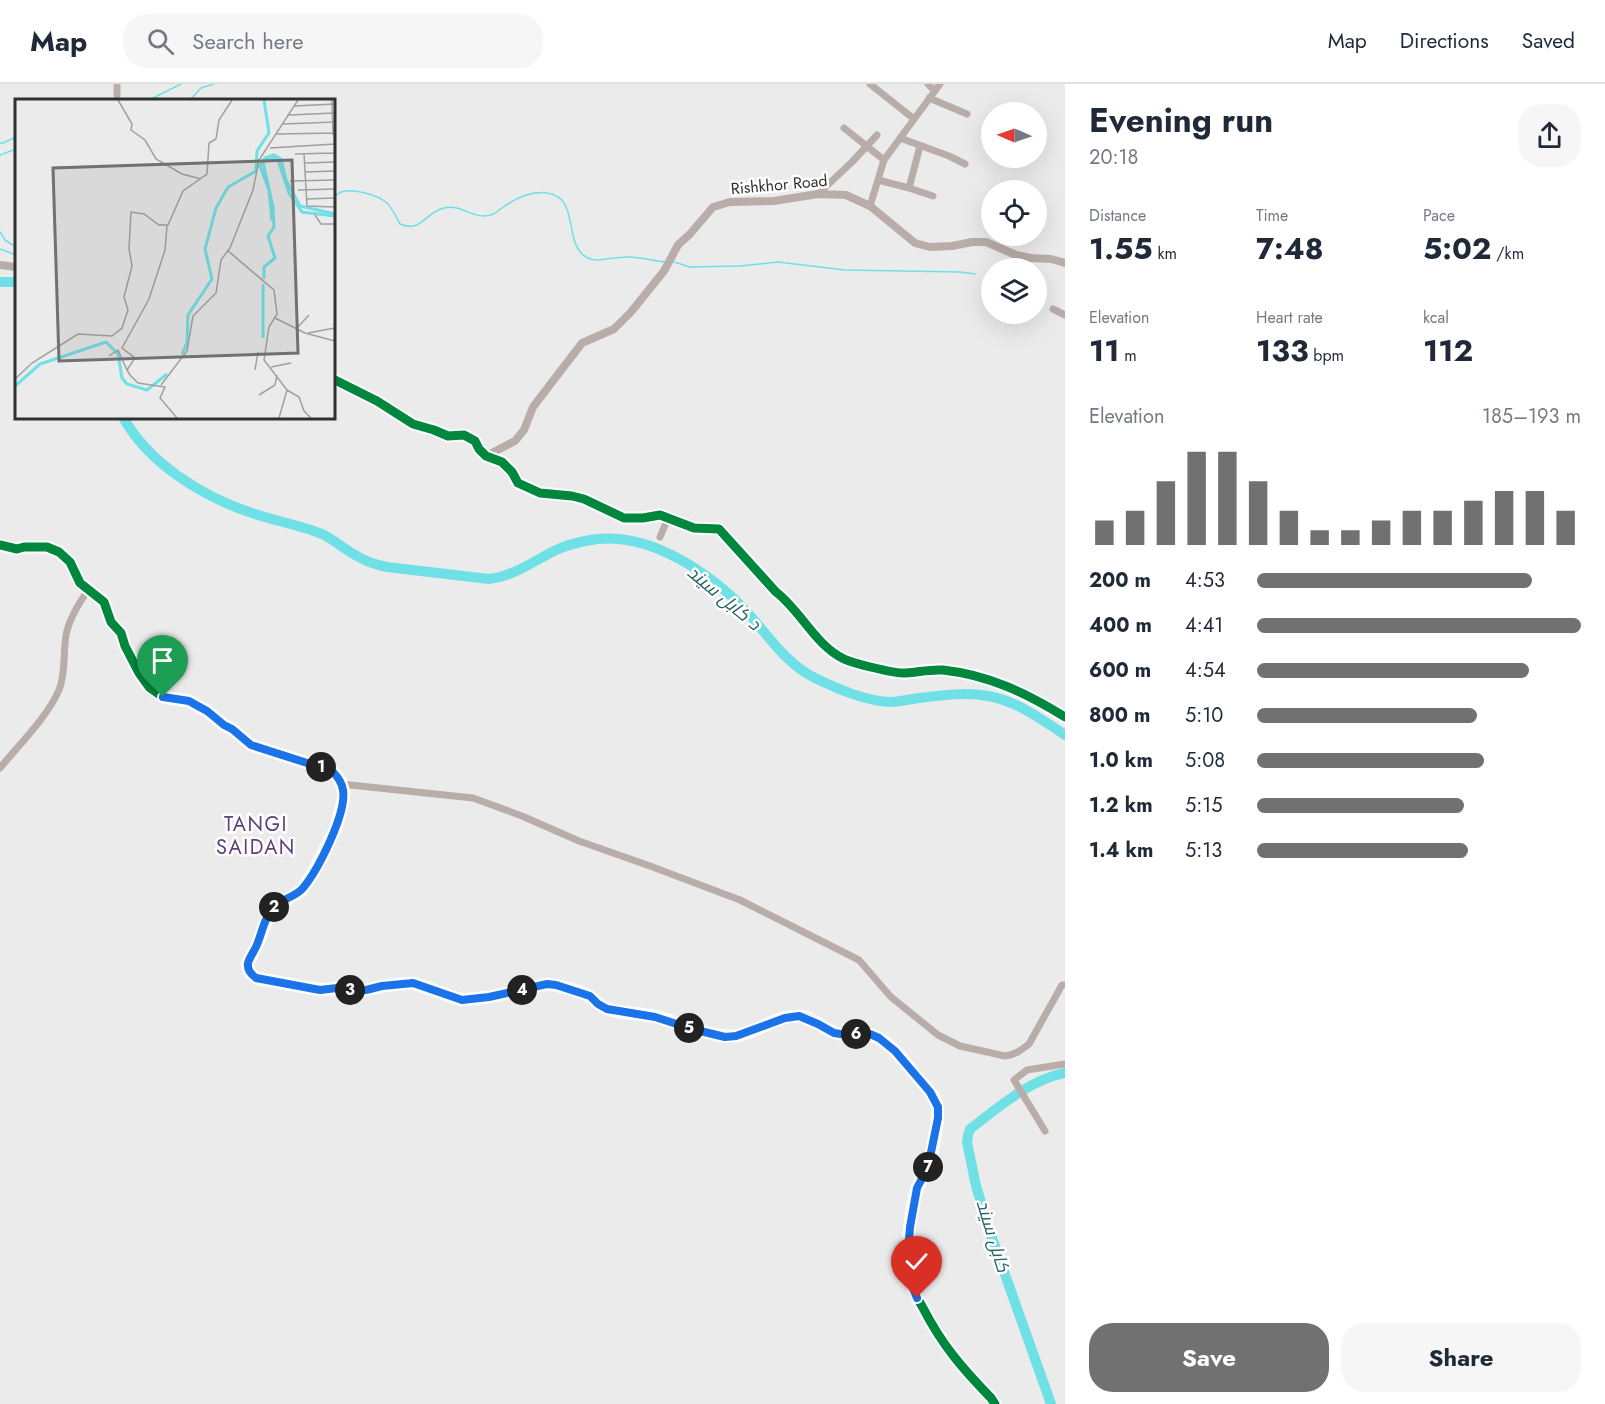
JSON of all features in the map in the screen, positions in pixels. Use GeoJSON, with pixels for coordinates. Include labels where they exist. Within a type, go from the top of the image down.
{"type":"FeatureCollection","features":[{"type":"Feature","properties":{"kind":"street"},"geometry":{"type":"LineString","coordinates":[[117,84],[117,95]]}},
{"type":"Feature","properties":{"kind":"street"},"geometry":{"type":"LineString","coordinates":[[870,84],[914,119]]}},
{"type":"Feature","properties":{"kind":"street"},"geometry":{"type":"LineString","coordinates":[[928,84],[935,91]]}},
{"type":"Feature","properties":{"kind":"street"},"geometry":{"type":"LineString","coordinates":[[870,206],[884,160],[940,84]]}},
{"type":"Feature","properties":{"kind":"street"},"geometry":{"type":"LineString","coordinates":[[929,98],[967,114]]}},
{"type":"Feature","properties":{"kind":"street"},"geometry":{"type":"LineString","coordinates":[[844,128],[884,160]]}},
{"type":"Feature","properties":{"kind":"street"},"geometry":{"type":"LineString","coordinates":[[818,194],[877,135]]}},
{"type":"Feature","properties":{"kind":"street"},"geometry":{"type":"LineString","coordinates":[[900,138],[965,164]]}},
{"type":"Feature","properties":{"kind":"street"},"geometry":{"type":"LineString","coordinates":[[909,188],[920,146]]}},
{"type":"Feature","properties":{"kind":"street"},"geometry":{"type":"LineString","coordinates":[[878,180],[933,196]]}},
{"type":"Feature","properties":{"kind":"street","name":"Rishkhor Road"},"geometry":{"type":"LineString","coordinates":[[486,456],[515,441],[524,430],[533,407],[582,343],[614,329],[631,312],[664,271],[678,245],[713,207],[730,202],[774,201],[818,194],[846,195],[870,206],[915,243],[930,247],[986,242],[1016,255],[1065,263]]}},
{"type":"Feature","properties":{"kind":"street"},"geometry":{"type":"LineString","coordinates":[[0,265],[15,267]]}},
{"type":"Feature","properties":{"kind":"street"},"geometry":{"type":"LineString","coordinates":[[1053,309],[1065,315]]}},
{"type":"Feature","properties":{"kind":"street"},"geometry":{"type":"LineString","coordinates":[[334,380],[377,401],[413,424],[448,436],[464,435],[475,441],[486,456],[502,462],[512,472],[518,483],[540,493],[584,499],[624,518],[660,515],[694,528],[719,530],[828,648],[844,659],[899,673],[941,670],[984,677],[1032,697],[1065,717]]}},
{"type":"Feature","properties":{"kind":"street"},"geometry":{"type":"LineString","coordinates":[[660,537],[668,519]]}},
{"type":"Feature","properties":{"kind":"street"},"geometry":{"type":"LineString","coordinates":[[0,545],[17,549],[47,547],[59,552],[70,562],[80,583],[104,602],[111,622],[121,633],[125,646],[149,687],[163,697],[189,701],[207,711],[251,745],[332,771],[338,777],[344,793],[336,828],[302,890],[270,909],[248,964],[249,973],[256,978],[320,990],[337,988],[353,991],[413,983],[462,1000],[489,997],[547,984],[590,996],[607,1009],[655,1017],[725,1037],[736,1036],[785,1018],[799,1016],[834,1033],[848,1035],[863,1033],[879,1038],[903,1059],[930,1092],[938,1107],[938,1118],[928,1167],[917,1188],[913,1204],[907,1266],[909,1277],[934,1330],[958,1364],[994,1404]]}},
{"type":"Feature","properties":{"kind":"street"},"geometry":{"type":"LineString","coordinates":[[0,768],[45,713],[59,690],[66,634],[77,606],[88,590]]}},
{"type":"Feature","properties":{"kind":"street"},"geometry":{"type":"LineString","coordinates":[[342,784],[473,798],[579,841],[740,900],[859,960],[891,997],[938,1035],[960,1046],[1005,1056],[1022,1050],[1029,1044],[1062,985],[1065,986]]}},
{"type":"Feature","properties":{"kind":"street"},"geometry":{"type":"LineString","coordinates":[[1045,1131],[1014,1080],[1027,1070],[1065,1064]]}},
{"type":"Feature","properties":{"kind":"waterway"},"geometry":{"type":"LineString","coordinates":[[151,99],[181,84]]}},
{"type":"Feature","properties":{"kind":"waterway"},"geometry":{"type":"LineString","coordinates":[[191,99],[201,88],[214,84]]}},
{"type":"Feature","properties":{"kind":"waterway"},"geometry":{"type":"LineString","coordinates":[[0,143],[15,137]]}},
{"type":"Feature","properties":{"kind":"waterway"},"geometry":{"type":"LineString","coordinates":[[0,155],[15,149]]}},
{"type":"Feature","properties":{"kind":"waterway"},"geometry":{"type":"LineString","coordinates":[[334,197],[346,191],[372,195],[387,203],[400,224],[413,226],[444,208],[456,208],[487,216],[522,197],[547,193],[557,196],[564,203],[575,243],[580,252],[588,258],[597,260],[634,257],[666,262]]}},
{"type":"Feature","properties":{"kind":"waterway"},"geometry":{"type":"LineString","coordinates":[[0,232],[5,240],[15,246]]}},
{"type":"Feature","properties":{"kind":"waterway"},"geometry":{"type":"LineString","coordinates":[[0,249],[15,255]]}},
{"type":"Feature","properties":{"kind":"waterway"},"geometry":{"type":"LineString","coordinates":[[674,262],[690,267],[740,266],[778,262],[845,270],[975,274]]}},
{"type":"Feature","properties":{"kind":"waterway","name":"د کابل سيند"},"geometry":{"type":"LineString","coordinates":[[0,282],[15,282]]}},
{"type":"Feature","properties":{"kind":"waterway","name":"د کابل سيند"},"geometry":{"type":"LineString","coordinates":[[124,418],[147,449],[178,476],[196,488],[233,506],[322,534],[372,563],[387,567],[489,579],[515,571],[556,550],[578,542],[594,539],[636,542],[671,555],[705,575],[734,599],[795,665],[824,682],[873,700],[893,702],[954,694],[999,698],[1019,706],[1065,735]]}},
{"type":"Feature","properties":{"kind":"waterway","name":"کابل سيند"},"geometry":{"type":"LineString","coordinates":[[1051,1404],[991,1235],[976,1186],[967,1142],[970,1129],[1003,1103],[1039,1082],[1065,1073]]}},
{"type":"Feature","properties":{"kind":"cycle path"},"geometry":{"type":"LineString","coordinates":[[334,380],[377,401],[413,424],[448,436],[464,435],[475,441],[486,456],[502,462],[512,472],[518,483],[540,493],[584,499],[624,518],[660,515],[694,528],[719,529],[816,637],[844,659],[897,673],[943,670],[976,676],[1007,686],[1065,717]]}},
{"type":"Feature","properties":{"kind":"cycle path"},"geometry":{"type":"LineString","coordinates":[[0,545],[17,549],[47,547],[59,552],[70,562],[80,583],[104,602],[111,622],[121,633],[139,673],[149,687],[163,697],[189,701],[207,711],[251,745],[332,771],[340,780],[344,793],[336,828],[302,890],[271,909],[247,964],[250,973],[256,978],[320,990],[337,988],[353,991],[413,983],[462,1000],[489,997],[547,984],[581,993],[610,1010],[654,1016],[715,1035],[743,1034],[779,1019],[798,1016],[809,1018],[839,1034],[866,1034],[881,1039],[888,1045],[932,1094],[938,1111],[931,1156],[918,1186],[913,1207],[908,1245],[908,1275],[912,1288],[945,1345],[995,1404]]}},
{"type":"Feature","properties":{"kind":"district","name":"TANGI SAIDAN"},"geometry":{"type":"Point","coordinates":[256,836]}},
{"type":"Feature","properties":{"kind":"route"},"geometry":{"type":"LineString","coordinates":[[163,697],[189,701],[207,711],[251,745],[332,771],[342,784],[343,801],[336,828],[314,871],[302,890],[270,909],[248,964],[249,973],[256,978],[320,990],[337,988],[353,991],[413,983],[462,1000],[489,997],[547,984],[590,996],[607,1009],[655,1017],[725,1037],[736,1036],[785,1018],[799,1016],[834,1033],[848,1035],[863,1033],[879,1038],[903,1059],[930,1092],[938,1107],[938,1118],[928,1167],[917,1188],[910,1227],[907,1266],[917,1298]]}}]}
